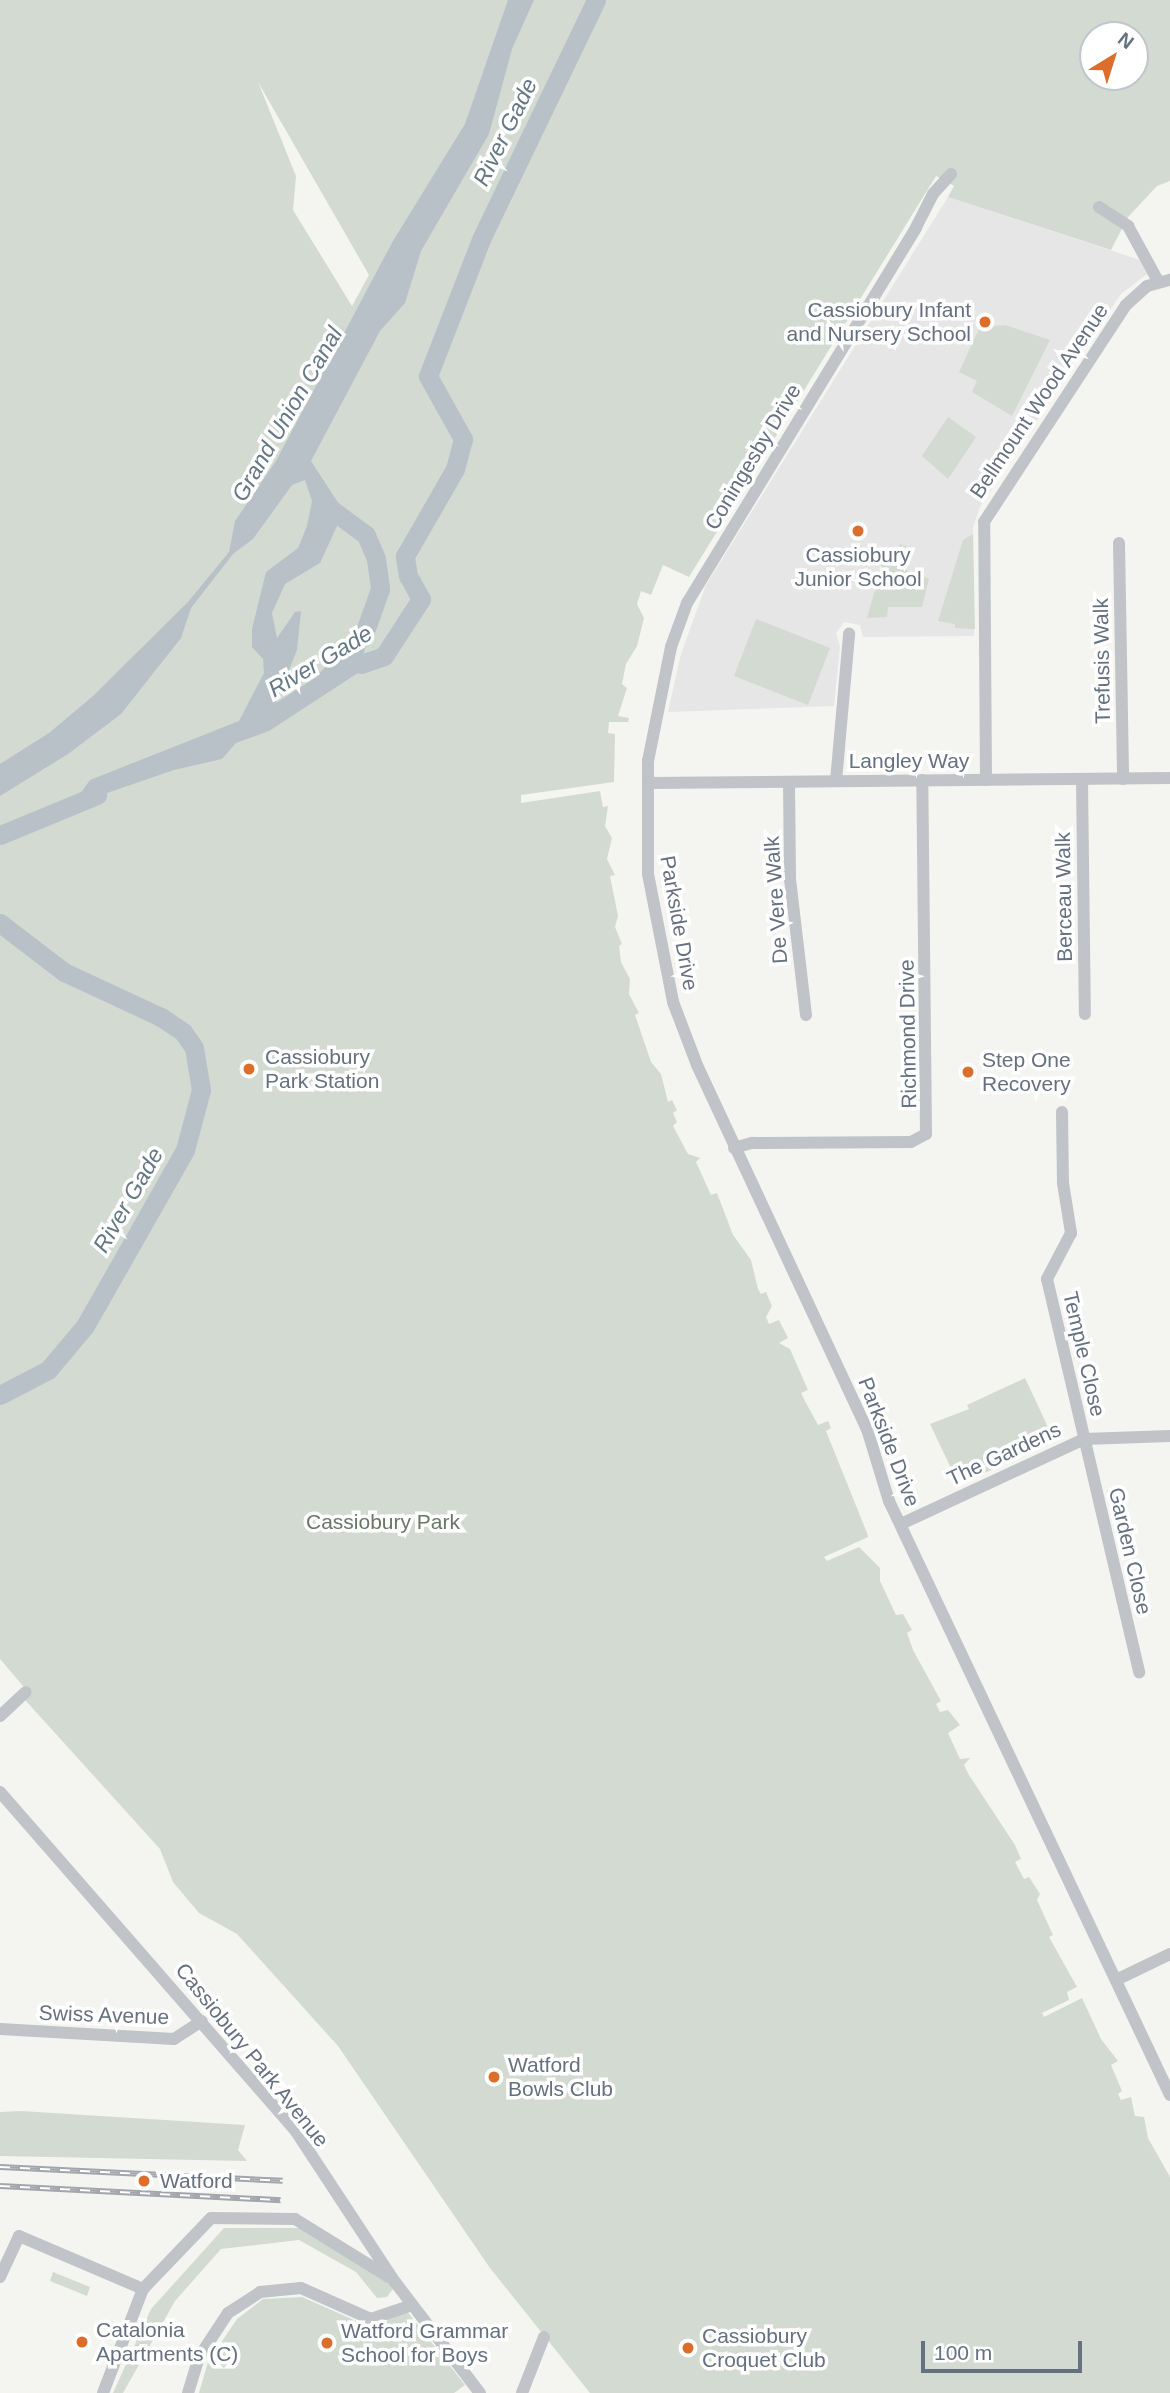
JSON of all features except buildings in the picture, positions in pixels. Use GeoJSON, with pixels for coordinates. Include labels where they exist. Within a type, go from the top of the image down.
{"type":"FeatureCollection","features":[{"type":"Feature","properties":{"kind":"street","name":"Coningesby Drive"},"geometry":{"type":"LineString","coordinates":[[648,783],[654,720],[687,603],[916,228],[933,194],[951,174]]}},
{"type":"Feature","properties":{"kind":"street"},"geometry":{"type":"LineString","coordinates":[[1099,207],[1128,226],[1164,281]]}},
{"type":"Feature","properties":{"kind":"street","name":"Bellmount Wood Avenue"},"geometry":{"type":"LineString","coordinates":[[986,780],[984,522],[1126,305],[1164,281]]}},
{"type":"Feature","properties":{"kind":"street","name":"Trefusis Walk"},"geometry":{"type":"LineString","coordinates":[[1119,543],[1123,779]]}},
{"type":"Feature","properties":{"kind":"street"},"geometry":{"type":"LineString","coordinates":[[836,781],[849,634]]}},
{"type":"Feature","properties":{"kind":"street","name":"Langley Way"},"geometry":{"type":"LineString","coordinates":[[648,783],[1170,778]]}},
{"type":"Feature","properties":{"kind":"street","name":"Berceau Walk"},"geometry":{"type":"LineString","coordinates":[[1082,779],[1085,1014]]}},
{"type":"Feature","properties":{"kind":"street","name":"Richmond Drive"},"geometry":{"type":"LineString","coordinates":[[734,1148],[752,1143],[911,1142],[926,1134],[922,780]]}},
{"type":"Feature","properties":{"kind":"street","name":"De Vere Walk"},"geometry":{"type":"LineString","coordinates":[[789,782],[790,879],[806,1015]]}},
{"type":"Feature","properties":{"kind":"street","name":"Parkside Drive"},"geometry":{"type":"LineString","coordinates":[[648,783],[648,874],[664,963],[683,1032],[734,1148],[867,1429],[901,1524],[1170,2095]]}},
{"type":"Feature","properties":{"kind":"street","name":"Temple Close"},"geometry":{"type":"LineString","coordinates":[[1062,1112],[1063,1183],[1071,1233],[1046,1279],[1084,1439]]}},
{"type":"Feature","properties":{"kind":"street","name":"The Gardens"},"geometry":{"type":"LineString","coordinates":[[901,1524],[1084,1439],[1170,1436]]}},
{"type":"Feature","properties":{"kind":"street","name":"Garden Close"},"geometry":{"type":"LineString","coordinates":[[1084,1439],[1139,1672]]}},
{"type":"Feature","properties":{"kind":"street"},"geometry":{"type":"LineString","coordinates":[[0,1716],[26,1692]]}},
{"type":"Feature","properties":{"kind":"street","name":"Cassiobury Park Avenue"},"geometry":{"type":"LineString","coordinates":[[0,1792],[295,2130],[395,2282],[480,2393]]}},
{"type":"Feature","properties":{"kind":"street"},"geometry":{"type":"LineString","coordinates":[[1116,1980],[1170,1954]]}},
{"type":"Feature","properties":{"kind":"street","name":"Swiss Avenue"},"geometry":{"type":"LineString","coordinates":[[0,2029],[174,2039],[202,2021]]}},
{"type":"Feature","properties":{"kind":"street"},"geometry":{"type":"LineString","coordinates":[[103,2393],[143,2289],[211,2218],[295,2219],[395,2282]]}},
{"type":"Feature","properties":{"kind":"street"},"geometry":{"type":"LineString","coordinates":[[0,2277],[19,2236],[143,2289]]}},
{"type":"Feature","properties":{"kind":"street"},"geometry":{"type":"LineString","coordinates":[[188,2393],[199,2357],[228,2313],[260,2292],[301,2288],[372,2319],[412,2305]]}},
{"type":"Feature","properties":{"kind":"street"},"geometry":{"type":"LineString","coordinates":[[523,2393],[544,2337]]}},
{"type":"Feature","properties":{"kind":"shaded area"},"geometry":{"type":"Polygon","coordinates":[[[508,0],[534,0],[512,49],[489,134],[421,251],[405,303],[380,331],[311,461],[350,521],[338,524],[320,563],[285,584],[272,613],[277,638],[295,612],[301,611],[297,650],[276,703],[315,678],[374,615],[363,656],[384,656],[269,731],[236,743],[222,759],[174,770],[72,805],[90,780],[239,721],[264,673],[263,659],[252,647],[252,629],[266,572],[298,548],[307,526],[312,501],[305,480],[292,485],[253,539],[233,554],[191,608],[181,638],[121,714],[68,754],[0,796],[0,764],[49,733],[93,696],[188,602],[229,552],[235,521],[276,461],[393,241],[465,124],[508,0]]]}},
{"type":"Feature","properties":{"kind":"shaded area","name":"Cassiobury Junior School"},"geometry":{"type":"Polygon","coordinates":[[[948,197],[1140,260],[1147,274],[1121,294],[1081,353],[1074,353],[1073,366],[980,507],[973,528],[974,636],[863,637],[860,625],[844,622],[836,633],[840,646],[834,706],[668,712],[681,654],[706,585],[948,197]]]}},
{"type":"Feature","properties":{"kind":"green space","name":"Cassiobury Park"},"geometry":{"type":"Polygon","coordinates":[[[0,0],[1170,0],[1170,181],[1157,186],[1128,217],[1111,250],[948,197],[954,186],[936,176],[689,577],[663,565],[651,595],[641,591],[637,604],[644,618],[637,646],[626,664],[622,684],[627,688],[618,716],[629,718],[628,722],[609,722],[608,733],[615,734],[614,782],[521,795],[521,803],[600,791],[603,807],[608,806],[605,826],[612,838],[607,859],[615,875],[610,876],[618,916],[615,927],[622,944],[619,946],[621,962],[630,979],[629,994],[639,1013],[635,1015],[651,1062],[661,1074],[668,1102],[672,1100],[677,1110],[673,1113],[677,1122],[673,1126],[688,1154],[700,1158],[696,1162],[711,1195],[717,1193],[733,1235],[751,1260],[758,1289],[761,1294],[766,1292],[772,1306],[766,1317],[769,1324],[779,1320],[788,1338],[779,1343],[790,1349],[808,1390],[801,1393],[805,1401],[818,1425],[828,1421],[831,1428],[826,1431],[867,1533],[868,1537],[824,1557],[827,1561],[859,1547],[880,1568],[880,1581],[896,1615],[903,1614],[912,1630],[907,1633],[913,1650],[941,1701],[936,1704],[940,1712],[948,1710],[960,1725],[948,1733],[960,1759],[970,1758],[964,1765],[969,1775],[1015,1845],[1021,1859],[1015,1862],[1024,1879],[1029,1877],[1040,1894],[1037,1900],[1053,1935],[1049,1937],[1077,1987],[1067,1992],[1069,2000],[1042,2013],[1044,2017],[1082,1998],[1101,2039],[1118,2061],[1111,2065],[1122,2091],[1118,2094],[1121,2100],[1131,2097],[1135,2116],[1144,2117],[1148,2138],[1170,2177],[1170,2393],[590,2393],[490,2268],[338,2046],[237,1934],[199,1913],[173,1882],[160,1849],[26,1701],[23,1686],[0,1659],[0,0]],[[258,82],[296,176],[293,210],[352,306],[369,275],[258,82]]]}},
{"type":"Feature","properties":{"kind":"green space"},"geometry":{"type":"Polygon","coordinates":[[[1005,325],[1050,340],[1012,416],[972,392],[977,381],[959,372],[980,327],[1005,325]]]}},
{"type":"Feature","properties":{"kind":"green space"},"geometry":{"type":"Polygon","coordinates":[[[948,417],[976,437],[948,479],[922,456],[948,417]]]}},
{"type":"Feature","properties":{"kind":"green space"},"geometry":{"type":"Polygon","coordinates":[[[973,534],[975,629],[955,628],[955,624],[938,621],[963,540],[973,534]]]}},
{"type":"Feature","properties":{"kind":"green space"},"geometry":{"type":"Polygon","coordinates":[[[900,544],[910,548],[903,569],[929,579],[922,607],[888,607],[887,617],[867,618],[886,551],[896,555],[900,544]]]}},
{"type":"Feature","properties":{"kind":"green space"},"geometry":{"type":"Polygon","coordinates":[[[756,619],[830,648],[808,705],[734,676],[756,619]]]}},
{"type":"Feature","properties":{"kind":"green space"},"geometry":{"type":"Polygon","coordinates":[[[1025,1378],[1054,1440],[959,1485],[930,1424],[969,1409],[967,1405],[1025,1378]]]}},
{"type":"Feature","properties":{"kind":"green space"},"geometry":{"type":"Polygon","coordinates":[[[21,2111],[245,2125],[238,2150],[247,2161],[0,2156],[0,2112],[21,2111]]]}},
{"type":"Feature","properties":{"kind":"green space"},"geometry":{"type":"Polygon","coordinates":[[[224,2228],[303,2228],[390,2279],[393,2289],[387,2297],[377,2298],[356,2272],[299,2240],[221,2249],[175,2301],[123,2393],[113,2393],[151,2309],[224,2228]]]}},
{"type":"Feature","properties":{"kind":"green space"},"geometry":{"type":"Polygon","coordinates":[[[53,2272],[90,2287],[87,2296],[50,2281],[53,2272]]]}},
{"type":"Feature","properties":{"kind":"green space","name":"Watford Grammar School for Boys"},"geometry":{"type":"Polygon","coordinates":[[[302,2297],[363,2324],[406,2310],[465,2385],[454,2393],[199,2393],[208,2362],[237,2319],[263,2299],[302,2297]]]}},
{"type":"Feature","properties":{"kind":"waterway","name":"River Gade"},"geometry":{"type":"LineString","coordinates":[[361,664],[384,656],[421,599],[408,576],[405,556],[455,469],[463,439],[428,376],[482,237],[596,0]]}},
{"type":"Feature","properties":{"kind":"waterway"},"geometry":{"type":"LineString","coordinates":[[328,507],[366,535],[376,559],[380,589],[363,637]]}},
{"type":"Feature","properties":{"kind":"waterway","name":"River Gade"},"geometry":{"type":"LineString","coordinates":[[0,835],[97,795]]}},
{"type":"Feature","properties":{"kind":"waterway","name":"River Gade"},"geometry":{"type":"LineString","coordinates":[[0,923],[64,972],[161,1017],[183,1032],[194,1048],[201,1090],[185,1150],[85,1326],[48,1370],[0,1395]]}},
{"type":"Feature","properties":{"kind":"railway"},"geometry":{"type":"LineString","coordinates":[[0,2167],[283,2181]]}},
{"type":"Feature","properties":{"kind":"railway"},"geometry":{"type":"LineString","coordinates":[[0,2186],[281,2200]]}},
{"type":"Feature","properties":{"kind":"place","name":"Cassiobury Infant and Nursery School"},"geometry":{"type":"Point","coordinates":[985,322]}},
{"type":"Feature","properties":{"kind":"place","name":"Cassiobury Junior School"},"geometry":{"type":"Point","coordinates":[858,531]}},
{"type":"Feature","properties":{"kind":"place","name":"Cassiobury Park Station"},"geometry":{"type":"Point","coordinates":[249,1069]}},
{"type":"Feature","properties":{"kind":"place","name":"Step One Recovery"},"geometry":{"type":"Point","coordinates":[968,1072]}},
{"type":"Feature","properties":{"kind":"place","name":"Watford Bowls Club"},"geometry":{"type":"Point","coordinates":[494,2077]}},
{"type":"Feature","properties":{"kind":"place","name":"Watford"},"geometry":{"type":"Point","coordinates":[144,2181]}},
{"type":"Feature","properties":{"kind":"place","name":"Catalonia Apartments (C)"},"geometry":{"type":"Point","coordinates":[82,2342]}},
{"type":"Feature","properties":{"kind":"place","name":"Watford Grammar School for Boys"},"geometry":{"type":"Point","coordinates":[327,2343]}},
{"type":"Feature","properties":{"kind":"place","name":"Cassiobury Croquet Club"},"geometry":{"type":"Point","coordinates":[688,2348]}},
{"type":"Feature","properties":{"kind":"water label","name":"Grand Union Canal"},"geometry":{"type":"Point","coordinates":[287,414]}}]}
